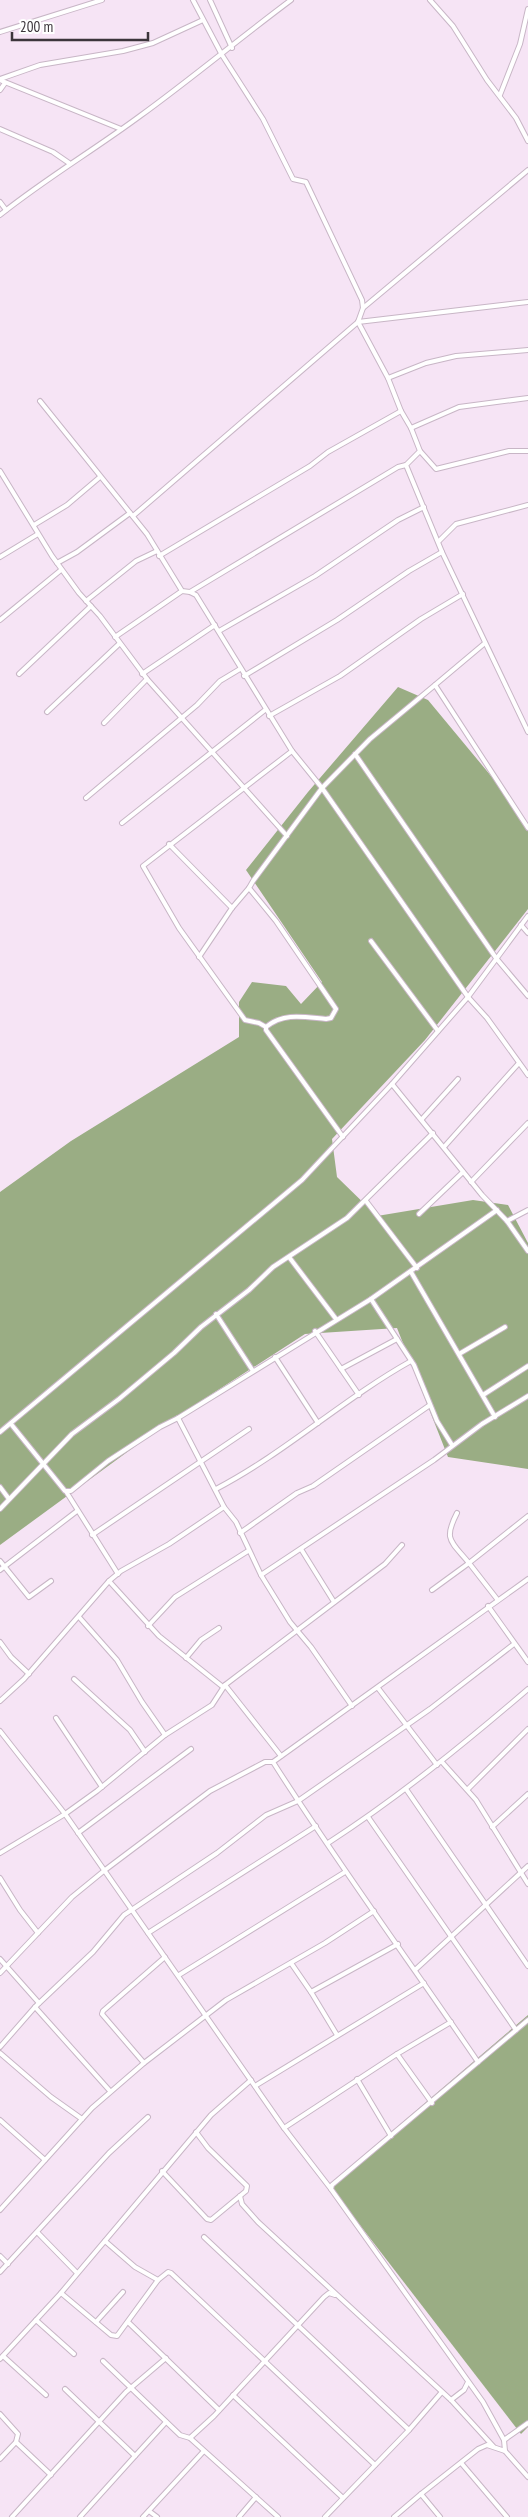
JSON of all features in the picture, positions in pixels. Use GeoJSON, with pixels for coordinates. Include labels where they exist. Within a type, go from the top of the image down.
{"type":"FeatureCollection","features":[{"type":"Feature","properties":{"kind":"street"},"geometry":{"type":"LineString","coordinates":[[0,32],[102,0]]}},
{"type":"Feature","properties":{"kind":"street"},"geometry":{"type":"LineString","coordinates":[[57,563],[77,552],[131,515],[358,322],[363,308],[362,300],[306,182],[293,179],[263,119],[222,55],[193,0]]}},
{"type":"Feature","properties":{"kind":"street"},"geometry":{"type":"LineString","coordinates":[[210,0],[232,48]]}},
{"type":"Feature","properties":{"kind":"street"},"geometry":{"type":"LineString","coordinates":[[280,0],[284,5]]}},
{"type":"Feature","properties":{"kind":"street"},"geometry":{"type":"LineString","coordinates":[[0,215],[69,163],[121,129],[232,48],[291,0]]}},
{"type":"Feature","properties":{"kind":"street"},"geometry":{"type":"LineString","coordinates":[[430,0],[453,26],[486,80],[500,95],[528,141]]}},
{"type":"Feature","properties":{"kind":"street"},"geometry":{"type":"LineString","coordinates":[[500,95],[520,44],[528,9]]}},
{"type":"Feature","properties":{"kind":"street"},"geometry":{"type":"LineString","coordinates":[[0,80],[40,65],[123,52],[153,43],[203,20]]}},
{"type":"Feature","properties":{"kind":"street"},"geometry":{"type":"LineString","coordinates":[[0,80],[121,129]]}},
{"type":"Feature","properties":{"kind":"street"},"geometry":{"type":"LineString","coordinates":[[0,90],[5,83]]}},
{"type":"Feature","properties":{"kind":"street"},"geometry":{"type":"LineString","coordinates":[[0,129],[53,152],[69,163]]}},
{"type":"Feature","properties":{"kind":"street"},"geometry":{"type":"LineString","coordinates":[[363,308],[528,170]]}},
{"type":"Feature","properties":{"kind":"street"},"geometry":{"type":"LineString","coordinates":[[0,202],[6,210]]}},
{"type":"Feature","properties":{"kind":"street"},"geometry":{"type":"LineString","coordinates":[[358,322],[528,302]]}},
{"type":"Feature","properties":{"kind":"street"},"geometry":{"type":"LineString","coordinates":[[358,322],[388,378],[420,451],[436,469],[509,451],[528,451]]}},
{"type":"Feature","properties":{"kind":"street"},"geometry":{"type":"LineString","coordinates":[[388,378],[426,363],[456,356],[528,350]]}},
{"type":"Feature","properties":{"kind":"street"},"geometry":{"type":"LineString","coordinates":[[411,428],[459,407],[528,398]]}},
{"type":"Feature","properties":{"kind":"street"},"geometry":{"type":"LineString","coordinates":[[40,401],[131,515],[158,553],[182,592]]}},
{"type":"Feature","properties":{"kind":"street"},"geometry":{"type":"LineString","coordinates":[[86,601],[136,561],[158,553],[310,466],[328,452],[401,411]]}},
{"type":"Feature","properties":{"kind":"street"},"geometry":{"type":"LineString","coordinates":[[115,638],[182,592],[190,592],[398,466],[406,465],[420,451]]}},
{"type":"Feature","properties":{"kind":"street"},"geometry":{"type":"LineString","coordinates":[[406,465],[442,552],[528,732]]}},
{"type":"Feature","properties":{"kind":"street"},"geometry":{"type":"LineString","coordinates":[[0,471],[61,570],[91,606],[142,674],[242,788],[287,836]]}},
{"type":"Feature","properties":{"kind":"street"},"geometry":{"type":"LineString","coordinates":[[34,525],[67,505],[100,478]]}},
{"type":"Feature","properties":{"kind":"street"},"geometry":{"type":"LineString","coordinates":[[439,541],[456,524],[528,505]]}},
{"type":"Feature","properties":{"kind":"street"},"geometry":{"type":"LineString","coordinates":[[219,631],[315,576],[398,520],[424,507]]}},
{"type":"Feature","properties":{"kind":"street"},"geometry":{"type":"LineString","coordinates":[[0,557],[38,534]]}},
{"type":"Feature","properties":{"kind":"street"},"geometry":{"type":"LineString","coordinates":[[244,676],[321,630],[409,571],[442,552]]}},
{"type":"Feature","properties":{"kind":"street"},"geometry":{"type":"LineString","coordinates":[[0,620],[61,570]]}},
{"type":"Feature","properties":{"kind":"street"},"geometry":{"type":"LineString","coordinates":[[190,592],[196,596],[219,631],[244,676],[292,750],[322,788],[468,997],[487,1018],[528,1075]]}},
{"type":"Feature","properties":{"kind":"street"},"geometry":{"type":"LineString","coordinates":[[269,716],[340,676],[421,619],[463,594]]}},
{"type":"Feature","properties":{"kind":"street"},"geometry":{"type":"LineString","coordinates":[[19,674],[91,606]]}},
{"type":"Feature","properties":{"kind":"street"},"geometry":{"type":"LineString","coordinates":[[142,674],[215,625]]}},
{"type":"Feature","properties":{"kind":"street"},"geometry":{"type":"LineString","coordinates":[[199,957],[232,908],[249,888],[260,870],[322,788],[355,754],[485,643]]}},
{"type":"Feature","properties":{"kind":"street"},"geometry":{"type":"LineString","coordinates":[[47,712],[119,644]]}},
{"type":"Feature","properties":{"kind":"street"},"geometry":{"type":"LineString","coordinates":[[86,798],[180,717],[197,705],[220,681],[240,669]]}},
{"type":"Feature","properties":{"kind":"street"},"geometry":{"type":"LineString","coordinates":[[104,723],[147,680]]}},
{"type":"Feature","properties":{"kind":"street"},"geometry":{"type":"LineString","coordinates":[[435,685],[528,828]]}},
{"type":"Feature","properties":{"kind":"street"},"geometry":{"type":"LineString","coordinates":[[122,823],[265,710]]}},
{"type":"Feature","properties":{"kind":"street"},"geometry":{"type":"LineString","coordinates":[[292,750],[143,866],[179,928],[245,1020],[259,1023],[266,1027],[268,1034],[297,1076],[343,1137]]}},
{"type":"Feature","properties":{"kind":"street"},"geometry":{"type":"LineString","coordinates":[[355,754],[496,958],[528,996]]}},
{"type":"Feature","properties":{"kind":"street"},"geometry":{"type":"LineString","coordinates":[[169,844],[232,908]]}},
{"type":"Feature","properties":{"kind":"street"},"geometry":{"type":"LineString","coordinates":[[249,888],[276,921],[330,996],[336,1009],[331,1018],[286,1017],[279,1018],[266,1027]]}},
{"type":"Feature","properties":{"kind":"street"},"geometry":{"type":"LineString","coordinates":[[0,1432],[302,1180],[392,1084],[468,997],[528,916]]}},
{"type":"Feature","properties":{"kind":"street"},"geometry":{"type":"LineString","coordinates":[[521,925],[528,933]]}},
{"type":"Feature","properties":{"kind":"street"},"geometry":{"type":"LineString","coordinates":[[371,941],[438,1031]]}},
{"type":"Feature","properties":{"kind":"street"},"geometry":{"type":"LineString","coordinates":[[444,1147],[519,1063]]}},
{"type":"Feature","properties":{"kind":"street"},"geometry":{"type":"LineString","coordinates":[[422,1119],[458,1079]]}},
{"type":"Feature","properties":{"kind":"street"},"geometry":{"type":"LineString","coordinates":[[392,1084],[463,1172],[507,1221],[528,1251]]}},
{"type":"Feature","properties":{"kind":"street"},"geometry":{"type":"LineString","coordinates":[[472,1182],[528,1123]]}},
{"type":"Feature","properties":{"kind":"street"},"geometry":{"type":"LineString","coordinates":[[0,1509],[72,1434],[119,1399],[216,1314],[289,1257],[347,1218],[433,1133]]}},
{"type":"Feature","properties":{"kind":"street"},"geometry":{"type":"LineString","coordinates":[[419,1214],[463,1172]]}},
{"type":"Feature","properties":{"kind":"street"},"geometry":{"type":"LineString","coordinates":[[366,1201],[417,1268]]}},
{"type":"Feature","properties":{"kind":"street"},"geometry":{"type":"LineString","coordinates":[[67,1493],[154,1431],[178,1418],[411,1272],[497,1210]]}},
{"type":"Feature","properties":{"kind":"street"},"geometry":{"type":"LineString","coordinates":[[507,1221],[528,1210]]}},
{"type":"Feature","properties":{"kind":"street"},"geometry":{"type":"LineString","coordinates":[[289,1257],[336,1319]]}},
{"type":"Feature","properties":{"kind":"street"},"geometry":{"type":"LineString","coordinates":[[411,1272],[495,1418]]}},
{"type":"Feature","properties":{"kind":"street"},"geometry":{"type":"LineString","coordinates":[[371,1298],[411,1361],[437,1421],[452,1445]]}},
{"type":"Feature","properties":{"kind":"street"},"geometry":{"type":"LineString","coordinates":[[216,1314],[253,1371]]}},
{"type":"Feature","properties":{"kind":"street"},"geometry":{"type":"LineString","coordinates":[[459,1354],[505,1327]]}},
{"type":"Feature","properties":{"kind":"street"},"geometry":{"type":"LineString","coordinates":[[315,1331],[358,1395]]}},
{"type":"Feature","properties":{"kind":"street"},"geometry":{"type":"LineString","coordinates":[[341,1368],[397,1339]]}},
{"type":"Feature","properties":{"kind":"street"},"geometry":{"type":"LineString","coordinates":[[275,1357],[318,1423]]}},
{"type":"Feature","properties":{"kind":"street"},"geometry":{"type":"LineString","coordinates":[[216,1489],[250,1470],[388,1374],[411,1361]]}},
{"type":"Feature","properties":{"kind":"street"},"geometry":{"type":"LineString","coordinates":[[483,1395],[528,1366]]}},
{"type":"Feature","properties":{"kind":"street"},"geometry":{"type":"LineString","coordinates":[[261,1575],[434,1460],[452,1445],[528,1396]]}},
{"type":"Feature","properties":{"kind":"street"},"geometry":{"type":"LineString","coordinates":[[240,1533],[297,1493],[313,1486],[430,1405]]}},
{"type":"Feature","properties":{"kind":"street"},"geometry":{"type":"LineString","coordinates":[[178,1418],[200,1463],[224,1506],[236,1522],[248,1551],[261,1575],[297,1631],[311,1647],[352,1706]]}},
{"type":"Feature","properties":{"kind":"street"},"geometry":{"type":"LineString","coordinates":[[11,1424],[67,1493],[118,1574]]}},
{"type":"Feature","properties":{"kind":"street"},"geometry":{"type":"LineString","coordinates":[[92,1535],[249,1429]]}},
{"type":"Feature","properties":{"kind":"street"},"geometry":{"type":"LineString","coordinates":[[0,1487],[9,1499]]}},
{"type":"Feature","properties":{"kind":"street"},"geometry":{"type":"LineString","coordinates":[[0,1701],[13,1691],[109,1581],[169,1544],[224,1506]]}},
{"type":"Feature","properties":{"kind":"street"},"geometry":{"type":"LineString","coordinates":[[0,1570],[77,1510]]}},
{"type":"Feature","properties":{"kind":"street"},"geometry":{"type":"LineString","coordinates":[[457,1513],[448,1534],[497,1599]]}},
{"type":"Feature","properties":{"kind":"street"},"geometry":{"type":"LineString","coordinates":[[432,1590],[528,1516]]}},
{"type":"Feature","properties":{"kind":"street"},"geometry":{"type":"LineString","coordinates":[[0,1853],[65,1814],[102,1787],[165,1735],[212,1705],[224,1686],[385,1564],[402,1545]]}},
{"type":"Feature","properties":{"kind":"street"},"geometry":{"type":"LineString","coordinates":[[301,1549],[334,1602]]}},
{"type":"Feature","properties":{"kind":"street"},"geometry":{"type":"LineString","coordinates":[[148,1626],[175,1596],[248,1551]]}},
{"type":"Feature","properties":{"kind":"street"},"geometry":{"type":"LineString","coordinates":[[0,1562],[29,1597],[52,1581]]}},
{"type":"Feature","properties":{"kind":"street"},"geometry":{"type":"LineString","coordinates":[[0,1973],[72,1897],[210,1791],[265,1762],[273,1762],[378,1688],[497,1599],[528,1580]]}},
{"type":"Feature","properties":{"kind":"street"},"geometry":{"type":"LineString","coordinates":[[109,1581],[148,1626],[186,1658],[224,1686],[281,1756]]}},
{"type":"Feature","properties":{"kind":"street"},"geometry":{"type":"LineString","coordinates":[[488,1606],[528,1662]]}},
{"type":"Feature","properties":{"kind":"street"},"geometry":{"type":"LineString","coordinates":[[79,1617],[117,1660],[142,1702],[165,1735]]}},
{"type":"Feature","properties":{"kind":"street"},"geometry":{"type":"LineString","coordinates":[[186,1658],[201,1640],[219,1628]]}},
{"type":"Feature","properties":{"kind":"street"},"geometry":{"type":"LineString","coordinates":[[0,1642],[11,1657],[28,1674]]}},
{"type":"Feature","properties":{"kind":"street"},"geometry":{"type":"LineString","coordinates":[[0,2047],[37,2005],[93,1952],[124,1915],[218,1853],[266,1815],[298,1801],[406,1725],[514,1644]]}},
{"type":"Feature","properties":{"kind":"street"},"geometry":{"type":"LineString","coordinates":[[74,1679],[130,1730],[145,1752]]}},
{"type":"Feature","properties":{"kind":"street"},"geometry":{"type":"LineString","coordinates":[[378,1688],[437,1765]]}},
{"type":"Feature","properties":{"kind":"street"},"geometry":{"type":"LineString","coordinates":[[328,1843],[368,1817],[442,1762],[528,1689]]}},
{"type":"Feature","properties":{"kind":"street"},"geometry":{"type":"LineString","coordinates":[[56,1718],[102,1787]]}},
{"type":"Feature","properties":{"kind":"street"},"geometry":{"type":"LineString","coordinates":[[468,1789],[528,1729]]}},
{"type":"Feature","properties":{"kind":"street"},"geometry":{"type":"LineString","coordinates":[[0,1734],[65,1814],[284,2128],[331,2189],[468,2382],[504,2440],[505,2451]]}},
{"type":"Feature","properties":{"kind":"street"},"geometry":{"type":"LineString","coordinates":[[78,1833],[191,1748]]}},
{"type":"Feature","properties":{"kind":"street"},"geometry":{"type":"LineString","coordinates":[[273,1762],[328,1843],[345,1872],[398,1944],[478,2062]]}},
{"type":"Feature","properties":{"kind":"street"},"geometry":{"type":"LineString","coordinates":[[442,1762],[468,1789],[528,1884]]}},
{"type":"Feature","properties":{"kind":"street"},"geometry":{"type":"LineString","coordinates":[[406,1789],[528,1966]]}},
{"type":"Feature","properties":{"kind":"street"},"geometry":{"type":"LineString","coordinates":[[492,1827],[528,1794]]}},
{"type":"Feature","properties":{"kind":"street"},"geometry":{"type":"LineString","coordinates":[[368,1817],[516,2030]]}},
{"type":"Feature","properties":{"kind":"street"},"geometry":{"type":"LineString","coordinates":[[148,1933],[316,1826]]}},
{"type":"Feature","properties":{"kind":"street"},"geometry":{"type":"LineString","coordinates":[[415,1970],[528,1866]]}},
{"type":"Feature","properties":{"kind":"street"},"geometry":{"type":"LineString","coordinates":[[179,1975],[345,1872]]}},
{"type":"Feature","properties":{"kind":"street"},"geometry":{"type":"LineString","coordinates":[[0,1878],[20,1910],[38,1933]]}},
{"type":"Feature","properties":{"kind":"street"},"geometry":{"type":"LineString","coordinates":[[0,2210],[110,2091],[144,2063],[226,2000],[291,1963],[374,1911]]}},
{"type":"Feature","properties":{"kind":"street"},"geometry":{"type":"LineString","coordinates":[[311,1992],[398,1944]]}},
{"type":"Feature","properties":{"kind":"street"},"geometry":{"type":"LineString","coordinates":[[144,2063],[102,2014],[103,2011],[165,1957]]}},
{"type":"Feature","properties":{"kind":"street"},"geometry":{"type":"LineString","coordinates":[[0,1959],[110,2091]]}},
{"type":"Feature","properties":{"kind":"street"},"geometry":{"type":"LineString","coordinates":[[291,1963],[311,1992],[336,2035]]}},
{"type":"Feature","properties":{"kind":"street"},"geometry":{"type":"LineString","coordinates":[[255,2086],[424,1983]]}},
{"type":"Feature","properties":{"kind":"street"},"geometry":{"type":"LineString","coordinates":[[331,2189],[332,2185],[432,2103],[528,2020]]}},
{"type":"Feature","properties":{"kind":"street"},"geometry":{"type":"LineString","coordinates":[[284,2128],[357,2079],[451,2022]]}},
{"type":"Feature","properties":{"kind":"street"},"geometry":{"type":"LineString","coordinates":[[0,2053],[51,2097],[82,2120]]}},
{"type":"Feature","properties":{"kind":"street"},"geometry":{"type":"LineString","coordinates":[[397,2054],[432,2103]]}},
{"type":"Feature","properties":{"kind":"street"},"geometry":{"type":"LineString","coordinates":[[357,2079],[391,2136]]}},
{"type":"Feature","properties":{"kind":"street"},"geometry":{"type":"LineString","coordinates":[[46,2395],[2,2358],[61,2293],[196,2132],[217,2109],[251,2080]]}},
{"type":"Feature","properties":{"kind":"street"},"geometry":{"type":"LineString","coordinates":[[0,2272],[109,2153],[148,2117]]}},
{"type":"Feature","properties":{"kind":"street"},"geometry":{"type":"LineString","coordinates":[[0,2120],[45,2160]]}},
{"type":"Feature","properties":{"kind":"street"},"geometry":{"type":"LineString","coordinates":[[162,2172],[207,2219],[211,2220],[246,2191],[247,2186],[208,2148],[196,2132]]}},
{"type":"Feature","properties":{"kind":"street"},"geometry":{"type":"LineString","coordinates":[[240,2196],[242,2204],[258,2222],[441,2393],[451,2400],[493,2446]]}},
{"type":"Feature","properties":{"kind":"street"},"geometry":{"type":"LineString","coordinates":[[38,2232],[77,2274]]}},
{"type":"Feature","properties":{"kind":"street"},"geometry":{"type":"LineString","coordinates":[[204,2237],[409,2430]]}},
{"type":"Feature","properties":{"kind":"street"},"geometry":{"type":"LineString","coordinates":[[105,2241],[134,2267],[153,2280],[158,2280]]}},
{"type":"Feature","properties":{"kind":"street"},"geometry":{"type":"LineString","coordinates":[[0,2256],[8,2264]]}},
{"type":"Feature","properties":{"kind":"street"},"geometry":{"type":"LineString","coordinates":[[61,2293],[114,2337],[120,2334],[158,2280],[168,2272],[171,2273],[375,2465]]}},
{"type":"Feature","properties":{"kind":"street"},"geometry":{"type":"LineString","coordinates":[[96,2322],[123,2292]]}},
{"type":"Feature","properties":{"kind":"street"},"geometry":{"type":"LineString","coordinates":[[190,2438],[219,2410],[324,2297],[329,2293],[336,2295]]}},
{"type":"Feature","properties":{"kind":"street"},"geometry":{"type":"LineString","coordinates":[[36,2320],[74,2354]]}},
{"type":"Feature","properties":{"kind":"street"},"geometry":{"type":"LineString","coordinates":[[128,2322],[219,2410]]}},
{"type":"Feature","properties":{"kind":"street"},"geometry":{"type":"LineString","coordinates":[[14,2516],[131,2387],[166,2358]]}},
{"type":"Feature","properties":{"kind":"street"},"geometry":{"type":"LineString","coordinates":[[103,2360],[180,2435],[190,2438],[203,2452],[278,2517]]}},
{"type":"Feature","properties":{"kind":"street"},"geometry":{"type":"LineString","coordinates":[[451,2400],[464,2390],[468,2382]]}},
{"type":"Feature","properties":{"kind":"street"},"geometry":{"type":"LineString","coordinates":[[65,2389],[135,2456]]}},
{"type":"Feature","properties":{"kind":"street"},"geometry":{"type":"LineString","coordinates":[[325,2517],[409,2430],[441,2393]]}},
{"type":"Feature","properties":{"kind":"street"},"geometry":{"type":"LineString","coordinates":[[233,2395],[343,2498]]}},
{"type":"Feature","properties":{"kind":"street"},"geometry":{"type":"LineString","coordinates":[[0,2414],[18,2434],[16,2442],[0,2459]]}},
{"type":"Feature","properties":{"kind":"street"},"geometry":{"type":"LineString","coordinates":[[80,2517],[166,2422]]}},
{"type":"Feature","properties":{"kind":"street"},"geometry":{"type":"LineString","coordinates":[[504,2440],[528,2423]]}},
{"type":"Feature","properties":{"kind":"street"},"geometry":{"type":"LineString","coordinates":[[16,2442],[52,2475]]}},
{"type":"Feature","properties":{"kind":"street"},"geometry":{"type":"LineString","coordinates":[[394,2517],[420,2494],[462,2464],[478,2449],[488,2445],[505,2451],[528,2477]]}},
{"type":"Feature","properties":{"kind":"street"},"geometry":{"type":"LineString","coordinates":[[143,2517],[203,2452]]}},
{"type":"Feature","properties":{"kind":"street"},"geometry":{"type":"LineString","coordinates":[[462,2464],[507,2517]]}},
{"type":"Feature","properties":{"kind":"street"},"geometry":{"type":"LineString","coordinates":[[420,2494],[440,2517]]}},
{"type":"Feature","properties":{"kind":"street"},"geometry":{"type":"LineString","coordinates":[[239,2517],[256,2497]]}},
{"type":"Feature","properties":{"kind":"street"},"geometry":{"type":"LineString","coordinates":[[149,2511],[157,2517]]}},
{"type":"Feature","properties":{"kind":"green space"},"geometry":{"type":"Polygon","coordinates":[[[398,687],[428,700],[506,794],[528,826],[528,909],[425,1040],[332,1139],[337,1177],[377,1216],[473,1200],[508,1205],[528,1243],[528,1469],[448,1457],[397,1328],[305,1334],[167,1423],[0,1545],[0,1192],[71,1141],[239,1037],[239,1002],[252,982],[286,986],[301,1004],[322,982],[246,870],[308,792],[398,687]]]}},
{"type":"Feature","properties":{"kind":"green space"},"geometry":{"type":"Polygon","coordinates":[[[528,2015],[528,2427],[521,2434],[329,2185],[528,2015]]]}}]}
